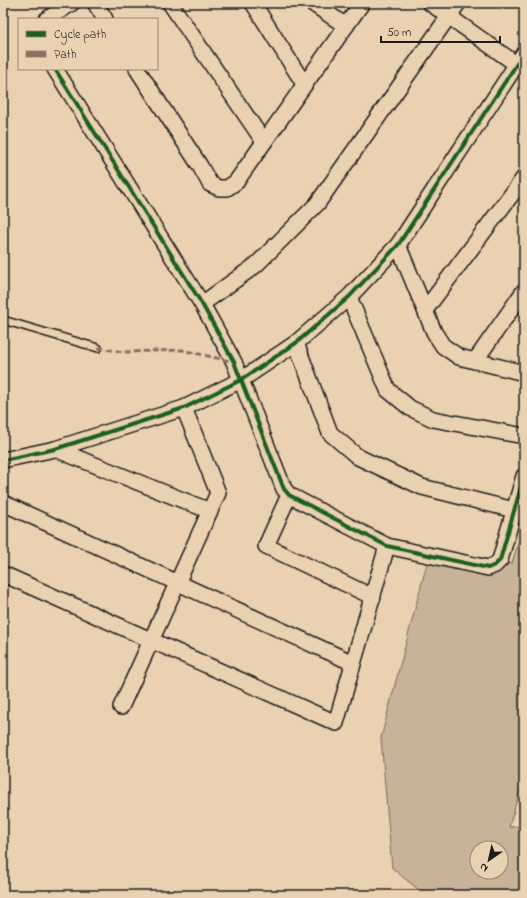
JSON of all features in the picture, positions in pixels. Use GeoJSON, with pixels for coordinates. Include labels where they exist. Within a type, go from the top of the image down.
{"type":"FeatureCollection","features":[{"type":"Feature","properties":{"kind":"street"},"geometry":{"type":"LineString","coordinates":[[49,18],[72,3]]}},
{"type":"Feature","properties":{"kind":"street"},"geometry":{"type":"LineString","coordinates":[[95,3],[104,18]]}},
{"type":"Feature","properties":{"kind":"street"},"geometry":{"type":"LineString","coordinates":[[170,3],[264,142]]}},
{"type":"Feature","properties":{"kind":"street"},"geometry":{"type":"LineString","coordinates":[[253,3],[304,84]]}},
{"type":"Feature","properties":{"kind":"street"},"geometry":{"type":"LineString","coordinates":[[312,3],[346,26]]}},
{"type":"Feature","properties":{"kind":"street"},"geometry":{"type":"LineString","coordinates":[[138,70],[200,166],[210,184],[219,188],[227,188],[236,182],[362,3]]}},
{"type":"Feature","properties":{"kind":"street"},"geometry":{"type":"LineString","coordinates":[[3,460],[55,449],[184,408],[242,380],[296,343],[349,297],[398,245],[521,61],[430,3]]}},
{"type":"Feature","properties":{"kind":"street"},"geometry":{"type":"LineString","coordinates":[[202,304],[256,265],[317,204],[458,3]]}},
{"type":"Feature","properties":{"kind":"street"},"geometry":{"type":"LineString","coordinates":[[55,70],[202,304],[234,362],[284,489],[289,495],[387,546],[488,568],[495,565],[500,560],[524,476]]}},
{"type":"Feature","properties":{"kind":"street"},"geometry":{"type":"LineString","coordinates":[[424,310],[524,178]]}},
{"type":"Feature","properties":{"kind":"street"},"geometry":{"type":"LineString","coordinates":[[398,245],[424,310],[434,332],[443,346],[459,357],[524,373]]}},
{"type":"Feature","properties":{"kind":"street"},"geometry":{"type":"LineString","coordinates":[[475,361],[524,291]]}},
{"type":"Feature","properties":{"kind":"street"},"geometry":{"type":"LineString","coordinates":[[349,297],[388,390],[410,408],[433,419],[524,436]]}},
{"type":"Feature","properties":{"kind":"street"},"geometry":{"type":"LineString","coordinates":[[296,343],[330,433],[358,457],[422,487],[514,510]]}},
{"type":"Feature","properties":{"kind":"street"},"geometry":{"type":"LineString","coordinates":[[121,707],[218,493],[184,408]]}},
{"type":"Feature","properties":{"kind":"street"},"geometry":{"type":"LineString","coordinates":[[55,449],[210,511]]}},
{"type":"Feature","properties":{"kind":"street"},"geometry":{"type":"LineString","coordinates":[[289,495],[266,546],[373,597]]}},
{"type":"Feature","properties":{"kind":"street"},"geometry":{"type":"LineString","coordinates":[[3,503],[353,663]]}},
{"type":"Feature","properties":{"kind":"street"},"geometry":{"type":"LineString","coordinates":[[3,574],[336,723],[387,546]]}},
{"type":"Feature","properties":{"kind":"lane"},"geometry":{"type":"LineString","coordinates":[[3,320],[98,348]]}},
{"type":"Feature","properties":{"kind":"shaded area"},"geometry":{"type":"Polygon","coordinates":[[[524,521],[524,776],[509,827],[524,826],[524,895],[425,895],[392,868],[381,738],[431,548],[512,564],[524,521]]]}},
{"type":"Feature","properties":{"kind":"marked path"},"geometry":{"type":"LineString","coordinates":[[98,348],[124,352],[182,350],[234,362]]}},
{"type":"Feature","properties":{"kind":"cycle path"},"geometry":{"type":"LineString","coordinates":[[3,460],[55,449],[184,408],[241,380],[296,343],[349,297],[398,245],[524,53]]}},
{"type":"Feature","properties":{"kind":"cycle path"},"geometry":{"type":"LineString","coordinates":[[56,70],[202,304],[234,362],[284,489],[289,495],[387,546],[488,568],[495,565],[500,560],[524,476]]}}]}
